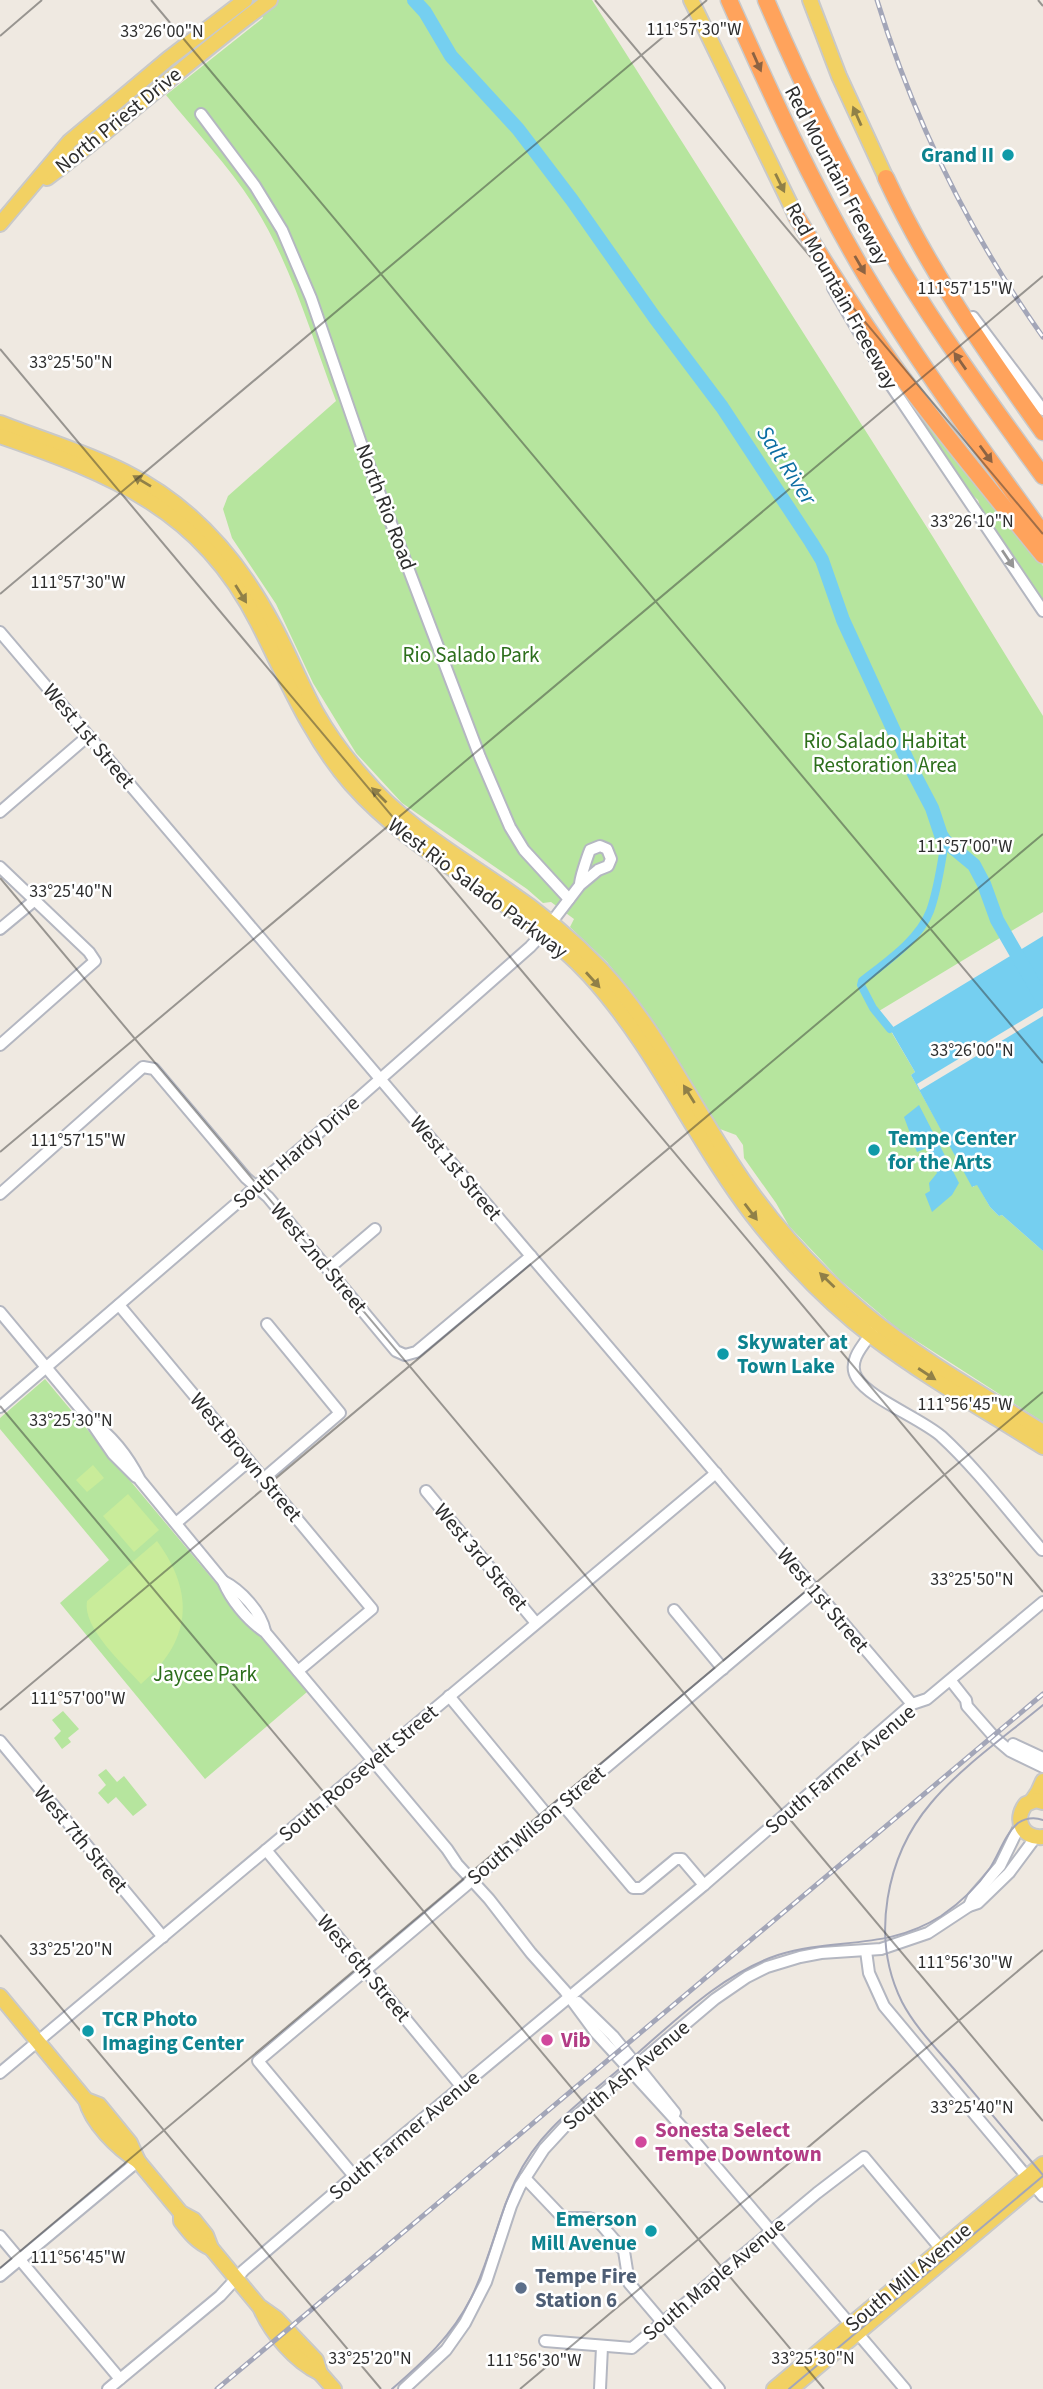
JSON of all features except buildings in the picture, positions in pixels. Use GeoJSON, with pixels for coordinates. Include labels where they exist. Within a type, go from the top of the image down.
{"type":"FeatureCollection","features":[{"type":"Feature","properties":{"kind":"highway","name":"Red Mountain Freeway"},"geometry":{"type":"LineString","coordinates":[[729,0],[789,134],[859,264],[923,367],[1043,534]]}},
{"type":"Feature","properties":{"kind":"highway","name":"Red Mountain Freeway"},"geometry":{"type":"LineString","coordinates":[[766,0],[829,137],[886,243],[942,334],[1043,476]]}},
{"type":"Feature","properties":{"kind":"highway"},"geometry":{"type":"LineString","coordinates":[[886,178],[902,213],[948,292],[1043,432]]}},
{"type":"Feature","properties":{"kind":"highway"},"geometry":{"type":"LineString","coordinates":[[796,216],[894,367],[1043,555]]}},
{"type":"Feature","properties":{"kind":"main road","name":"North Priest Drive"},"geometry":{"type":"LineString","coordinates":[[0,224],[32,189],[78,155],[249,6],[270,0]]}},
{"type":"Feature","properties":{"kind":"main road","name":"Red Mountain Freeeway"},"geometry":{"type":"LineString","coordinates":[[691,0],[796,216]]}},
{"type":"Feature","properties":{"kind":"main road"},"geometry":{"type":"LineString","coordinates":[[810,0],[850,100],[886,178]]}},
{"type":"Feature","properties":{"kind":"main road","name":"West Rio Salado Parkway"},"geometry":{"type":"LineString","coordinates":[[0,423],[122,470],[160,492],[196,521],[221,546],[249,582],[276,630],[310,713]]}},
{"type":"Feature","properties":{"kind":"main road","name":"West Rio Salado Parkway"},"geometry":{"type":"LineString","coordinates":[[0,436],[117,482],[149,500],[187,529],[216,557],[246,600],[310,713],[359,773],[400,815],[604,972],[630,1004],[745,1183],[769,1215],[824,1277],[875,1330],[919,1369],[1043,1447]]}},
{"type":"Feature","properties":{"kind":"main road","name":"West Rio Salado Parkway"},"geometry":{"type":"LineString","coordinates":[[875,1330],[932,1362],[1043,1432]]}},
{"type":"Feature","properties":{"kind":"main road"},"geometry":{"type":"LineString","coordinates":[[1039,1838],[1027,1833],[1020,1825],[1020,1812],[1026,1804],[1037,1802],[1043,1781]]}},
{"type":"Feature","properties":{"kind":"main road"},"geometry":{"type":"LineString","coordinates":[[0,1996],[86,2099],[89,2111],[123,2152],[138,2161],[181,2213],[194,2220],[206,2235],[211,2248],[259,2306],[267,2324],[278,2337],[307,2367],[320,2373],[334,2389]]}},
{"type":"Feature","properties":{"kind":"main road","name":"South Mill Avenue"},"geometry":{"type":"LineString","coordinates":[[774,2389],[929,2273],[1037,2184],[1043,2165]]}},
{"type":"Feature","properties":{"kind":"main road","name":"South Mill Avenue"},"geometry":{"type":"LineString","coordinates":[[791,2389],[941,2249],[1037,2184]]}},
{"type":"Feature","properties":{"kind":"main road"},"geometry":{"type":"LineString","coordinates":[[929,2273],[931,2266],[942,2255],[941,2249]]}},
{"type":"Feature","properties":{"kind":"street","name":"North Rio Road"},"geometry":{"type":"LineString","coordinates":[[201,114],[255,186],[282,230],[311,298],[364,452],[480,757],[510,827],[524,850],[569,899]]}},
{"type":"Feature","properties":{"kind":"street"},"geometry":{"type":"LineString","coordinates":[[886,178],[971,314],[1043,410]]}},
{"type":"Feature","properties":{"kind":"street","name":"Red Mountain Freeeway"},"geometry":{"type":"LineString","coordinates":[[796,216],[872,356],[1043,611]]}},
{"type":"Feature","properties":{"kind":"street","name":"West 1st Street"},"geometry":{"type":"LineString","coordinates":[[0,632],[912,1704]]}},
{"type":"Feature","properties":{"kind":"street"},"geometry":{"type":"LineString","coordinates":[[0,812],[88,736]]}},
{"type":"Feature","properties":{"kind":"street"},"geometry":{"type":"LineString","coordinates":[[600,846],[607,849],[611,856],[607,868],[593,869],[588,862],[588,854],[593,848],[600,846]]}},
{"type":"Feature","properties":{"kind":"street","name":"South Hardy Drive"},"geometry":{"type":"LineString","coordinates":[[580,885],[579,879],[588,862]]}},
{"type":"Feature","properties":{"kind":"street"},"geometry":{"type":"LineString","coordinates":[[0,867],[95,961],[0,1045]]}},
{"type":"Feature","properties":{"kind":"street","name":"South Hardy Drive"},"geometry":{"type":"LineString","coordinates":[[0,1407],[380,1079],[548,928],[580,885],[598,870]]}},
{"type":"Feature","properties":{"kind":"street"},"geometry":{"type":"LineString","coordinates":[[0,929],[35,900]]}},
{"type":"Feature","properties":{"kind":"street","name":"West 2nd Street"},"geometry":{"type":"LineString","coordinates":[[0,1194],[99,1108],[123,1082],[143,1067],[149,1067],[154,1069],[246,1178],[268,1197],[396,1351],[405,1355],[416,1352],[531,1256]]}},
{"type":"Feature","properties":{"kind":"street"},"geometry":{"type":"LineString","coordinates":[[328,1269],[375,1229]]}},
{"type":"Feature","properties":{"kind":"street","name":"West Brown Street"},"geometry":{"type":"LineString","coordinates":[[120,1305],[372,1609],[299,1671]]}},
{"type":"Feature","properties":{"kind":"street"},"geometry":{"type":"LineString","coordinates":[[0,1312],[90,1420],[107,1433],[130,1461],[140,1480],[223,1581],[239,1592],[258,1614],[265,1632],[447,1849],[461,1862],[516,1932],[534,1950],[594,2030],[679,2118],[687,2132],[905,2389]]}},
{"type":"Feature","properties":{"kind":"street"},"geometry":{"type":"LineString","coordinates":[[264,1479],[340,1413],[267,1324]]}},
{"type":"Feature","properties":{"kind":"street"},"geometry":{"type":"LineString","coordinates":[[875,1330],[856,1357],[855,1372],[858,1380],[929,1427],[957,1451],[1042,1549]]}},
{"type":"Feature","properties":{"kind":"street"},"geometry":{"type":"LineString","coordinates":[[176,1523],[249,1461]]}},
{"type":"Feature","properties":{"kind":"street","name":"South Roosevelt Street"},"geometry":{"type":"LineString","coordinates":[[0,2073],[716,1473]]}},
{"type":"Feature","properties":{"kind":"street","name":"West 3rd Street"},"geometry":{"type":"LineString","coordinates":[[426,1491],[536,1623]]}},
{"type":"Feature","properties":{"kind":"street","name":"South Wilson Street"},"geometry":{"type":"LineString","coordinates":[[354,2176],[258,2061],[815,1591]]}},
{"type":"Feature","properties":{"kind":"street","name":"South Farmer Avenue"},"geometry":{"type":"LineString","coordinates":[[108,2389],[220,2296],[236,2279],[461,2085],[704,1885],[912,1704],[928,1699],[1043,1602]]}},
{"type":"Feature","properties":{"kind":"street"},"geometry":{"type":"LineString","coordinates":[[674,1610],[723,1669]]}},
{"type":"Feature","properties":{"kind":"street"},"geometry":{"type":"LineString","coordinates":[[951,1681],[966,1700],[967,1706],[999,1742],[1010,1751],[1043,1767]]}},
{"type":"Feature","properties":{"kind":"street"},"geometry":{"type":"LineString","coordinates":[[449,1696],[548,1816]]}},
{"type":"Feature","properties":{"kind":"street"},"geometry":{"type":"LineString","coordinates":[[966,1700],[972,1702],[1000,1735],[1014,1745],[1043,1758]]}},
{"type":"Feature","properties":{"kind":"street","name":"West 7th Street"},"geometry":{"type":"LineString","coordinates":[[0,1741],[163,1937]]}},
{"type":"Feature","properties":{"kind":"street"},"geometry":{"type":"LineString","coordinates":[[562,1804],[633,1888],[641,1888],[676,1859],[682,1859],[704,1885]]}},
{"type":"Feature","properties":{"kind":"street","name":"South Ash Avenue"},"geometry":{"type":"LineString","coordinates":[[969,1906],[1000,1866],[1020,1825]]}},
{"type":"Feature","properties":{"kind":"street","name":"South Ash Avenue"},"geometry":{"type":"LineString","coordinates":[[404,2389],[439,2357],[466,2323],[482,2290],[511,2206],[524,2178],[554,2137],[715,1999],[757,1972],[783,1961],[891,1947],[916,1938],[978,1903],[1039,1838]]}},
{"type":"Feature","properties":{"kind":"street","name":"West 6th Street"},"geometry":{"type":"LineString","coordinates":[[266,1850],[461,2085]]}},
{"type":"Feature","properties":{"kind":"street"},"geometry":{"type":"LineString","coordinates":[[866,1951],[869,1973],[884,2006],[1037,2184]]}},
{"type":"Feature","properties":{"kind":"street","name":"South Maple Avenue"},"geometry":{"type":"LineString","coordinates":[[545,2342],[632,2348],[864,2157],[941,2249]]}},
{"type":"Feature","properties":{"kind":"street"},"geometry":{"type":"LineString","coordinates":[[0,2276],[138,2161]]}},
{"type":"Feature","properties":{"kind":"street"},"geometry":{"type":"LineString","coordinates":[[524,2178],[563,2218],[589,2218],[599,2222],[624,2250],[629,2283],[719,2389]]}},
{"type":"Feature","properties":{"kind":"street"},"geometry":{"type":"LineString","coordinates":[[0,2236],[120,2379]]}},
{"type":"Feature","properties":{"kind":"street"},"geometry":{"type":"LineString","coordinates":[[600,2389],[602,2347]]}},
{"type":"Feature","properties":{"kind":"green space"},"geometry":{"type":"Polygon","coordinates":[[[254,0],[592,0],[933,537],[1043,716],[1043,912],[879,1011],[915,1072],[911,1075],[973,1187],[977,1184],[990,1207],[1043,1251],[1043,1422],[898,1329],[840,1280],[789,1226],[744,1158],[743,1145],[736,1135],[720,1129],[644,1009],[607,962],[570,927],[574,919],[551,902],[543,903],[527,889],[402,803],[356,753],[313,683],[276,604],[232,538],[223,509],[228,496],[336,401],[299,300],[266,227],[233,176],[166,95],[263,18],[254,0]]]}},
{"type":"Feature","properties":{"kind":"green space"},"geometry":{"type":"Polygon","coordinates":[[[866,338],[1005,513],[1043,566],[1043,602],[981,509],[978,500],[968,491],[866,338]]]}},
{"type":"Feature","properties":{"kind":"green space","name":"Jaycee Park"},"geometry":{"type":"Polygon","coordinates":[[[45,1379],[307,1692],[205,1779],[60,1603],[109,1560],[0,1429],[0,1418],[45,1379]]]}},
{"type":"Feature","properties":{"kind":"green space"},"geometry":{"type":"Polygon","coordinates":[[[93,1465],[104,1478],[87,1492],[76,1480],[93,1465]]]}},
{"type":"Feature","properties":{"kind":"green space"},"geometry":{"type":"Polygon","coordinates":[[[128,1494],[159,1530],[134,1552],[103,1516],[128,1494]]]}},
{"type":"Feature","properties":{"kind":"green space"},"geometry":{"type":"Polygon","coordinates":[[[157,1541],[178,1580],[182,1617],[170,1651],[158,1668],[141,1684],[97,1634],[87,1612],[87,1601],[157,1541]]]}},
{"type":"Feature","properties":{"kind":"green space"},"geometry":{"type":"Polygon","coordinates":[[[63,1711],[79,1729],[68,1738],[71,1742],[62,1749],[54,1738],[61,1731],[52,1720],[63,1711]]]}},
{"type":"Feature","properties":{"kind":"green space"},"geometry":{"type":"Polygon","coordinates":[[[106,1769],[117,1782],[124,1776],[147,1805],[133,1816],[116,1797],[108,1804],[98,1793],[106,1785],[98,1775],[106,1769]]]}},
{"type":"Feature","properties":{"kind":"water"},"geometry":{"type":"Polygon","coordinates":[[[1043,936],[1043,1251],[990,1207],[977,1185],[972,1187],[911,1075],[915,1072],[890,1029],[1043,936]]]}},
{"type":"Feature","properties":{"kind":"water"},"geometry":{"type":"Polygon","coordinates":[[[919,1105],[959,1183],[952,1195],[932,1212],[925,1194],[930,1191],[929,1183],[937,1173],[927,1148],[917,1152],[904,1117],[919,1105]]]}},
{"type":"Feature","properties":{"kind":"pier"},"geometry":{"type":"Polygon","coordinates":[[[1043,1008],[1043,1016],[920,1090],[917,1084],[1043,1008]]]}},
{"type":"Feature","properties":{"kind":"waterway","name":"Salt River"},"geometry":{"type":"LineString","coordinates":[[414,0],[425,12],[451,56],[518,129],[572,200],[722,407],[811,542],[822,560],[843,620],[932,808],[941,835],[974,865],[997,920],[1043,1000]]}},
{"type":"Feature","properties":{"kind":"waterway"},"geometry":{"type":"LineString","coordinates":[[890,1029],[873,1008],[861,985],[862,981],[901,950],[925,922],[935,894],[945,841]]}},
{"type":"Feature","properties":{"kind":"tram line"},"geometry":{"type":"LineString","coordinates":[[1043,1705],[956,1777],[931,1803],[903,1847],[894,1872],[885,1925],[892,1977],[907,2011],[1043,2175]]}},
{"type":"Feature","properties":{"kind":"tram line"},"geometry":{"type":"LineString","coordinates":[[392,2389],[436,2348],[463,2312],[481,2275],[511,2189],[522,2168],[552,2128],[578,2103],[696,2002],[757,1964],[799,1950],[900,1934],[941,1916],[980,1882],[1009,1833],[1018,1823],[1030,1818],[1043,1820]]}},
{"type":"Feature","properties":{"kind":"tram line"},"geometry":{"type":"LineString","coordinates":[[789,2389],[1043,2176]]}},
{"type":"Feature","properties":{"kind":"railway"},"geometry":{"type":"LineString","coordinates":[[877,0],[908,89],[946,175],[991,258],[1043,337]]}},
{"type":"Feature","properties":{"kind":"railway"},"geometry":{"type":"LineString","coordinates":[[217,2389],[1043,1694]]}},
{"type":"Feature","properties":{"kind":"place","name":"Grand II"},"geometry":{"type":"Point","coordinates":[1008,155]}},
{"type":"Feature","properties":{"kind":"place","name":"Tempe Center for the Arts"},"geometry":{"type":"Point","coordinates":[874,1150]}},
{"type":"Feature","properties":{"kind":"place","name":"Skywater at Town Lake"},"geometry":{"type":"Point","coordinates":[723,1354]}},
{"type":"Feature","properties":{"kind":"place","name":"TCR Photo Imaging Center"},"geometry":{"type":"Point","coordinates":[88,2031]}},
{"type":"Feature","properties":{"kind":"place","name":"Vib"},"geometry":{"type":"Point","coordinates":[547,2040]}},
{"type":"Feature","properties":{"kind":"place","name":"Sonesta Select Tempe Downtown"},"geometry":{"type":"Point","coordinates":[641,2142]}},
{"type":"Feature","properties":{"kind":"place","name":"Emerson Mill Avenue"},"geometry":{"type":"Point","coordinates":[651,2231]}},
{"type":"Feature","properties":{"kind":"place","name":"Tempe Fire Station 6"},"geometry":{"type":"Point","coordinates":[521,2288]}},
{"type":"Feature","properties":{"kind":"park label","name":"Rio Salado Park"},"geometry":{"type":"Point","coordinates":[471,655]}},
{"type":"Feature","properties":{"kind":"park label","name":"Rio Salado Habitat Restoration Area"},"geometry":{"type":"Point","coordinates":[885,753]}}]}
